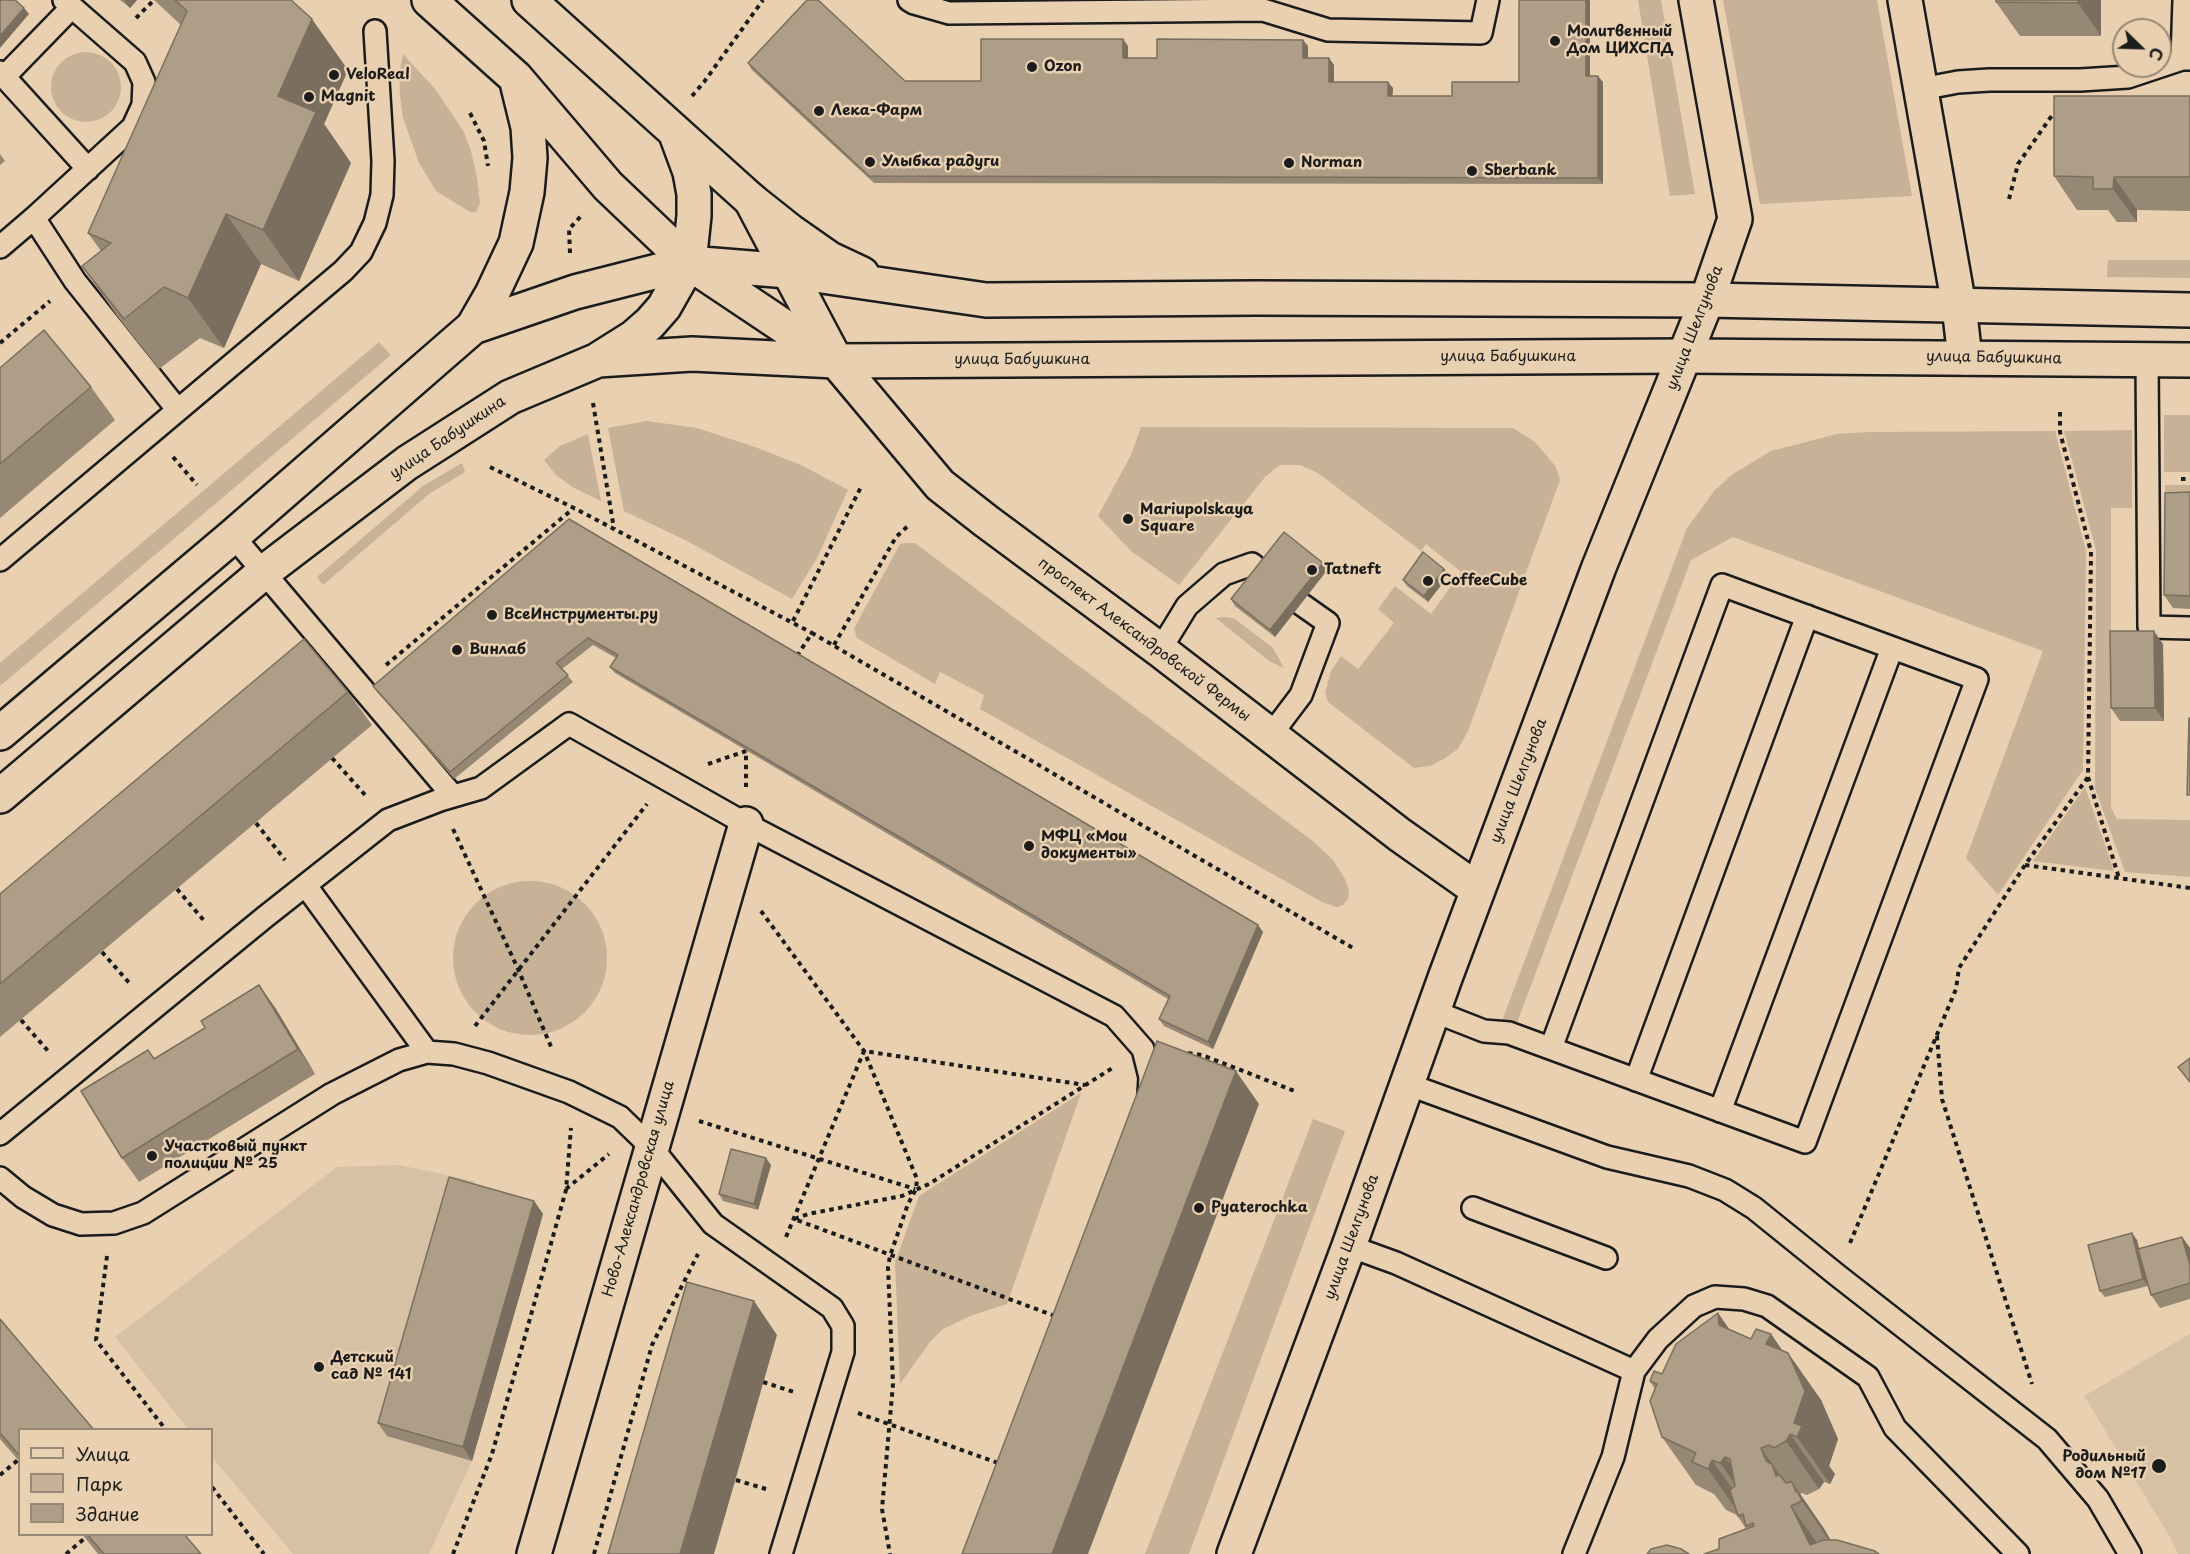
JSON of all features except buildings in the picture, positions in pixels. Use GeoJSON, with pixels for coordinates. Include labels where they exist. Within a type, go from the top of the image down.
{"type":"FeatureCollection","features":[{"type":"Feature","properties":{"kind":"main road","name":"проспект Александровской Фермы"},"geometry":{"type":"LineString","coordinates":[[429,0],[516,78],[608,186],[689,262],[836,361]]}},
{"type":"Feature","properties":{"kind":"main road","name":"проспект Александровской Фермы"},"geometry":{"type":"LineString","coordinates":[[529,0],[751,200],[789,231],[830,259],[888,287]]}},
{"type":"Feature","properties":{"kind":"main road","name":"улица Шелгунова"},"geometry":{"type":"LineString","coordinates":[[1234,1554],[1478,890],[1642,457],[1686,356],[1735,219],[1696,0]]}},
{"type":"Feature","properties":{"kind":"main road"},"geometry":{"type":"LineString","coordinates":[[1905,0],[1959,306],[1965,358]]}},
{"type":"Feature","properties":{"kind":"main road"},"geometry":{"type":"LineString","coordinates":[[0,733],[233,536],[473,327],[492,294],[516,243],[527,192],[530,158],[528,127],[516,78]]}},
{"type":"Feature","properties":{"kind":"main road"},"geometry":{"type":"LineString","coordinates":[[598,360],[634,337],[650,323],[664,307],[689,262],[694,194],[683,151],[674,131]]}},
{"type":"Feature","properties":{"kind":"main road","name":"проспект Александровской Фермы"},"geometry":{"type":"LineString","coordinates":[[751,200],[836,361],[940,485],[1160,650],[1400,835],[1478,890]]}},
{"type":"Feature","properties":{"kind":"main road"},"geometry":{"type":"LineString","coordinates":[[473,327],[575,292],[689,262],[788,272],[986,300],[1279,298],[1707,300],[2190,310]]}},
{"type":"Feature","properties":{"kind":"main road","name":"улица Бабушкина"},"geometry":{"type":"LineString","coordinates":[[0,796],[264,572],[407,463],[452,432],[510,397],[598,360],[692,354],[836,361],[1686,356],[2190,360]]}},
{"type":"Feature","properties":{"kind":"main road","name":"Ново-Александровская улица"},"geometry":{"type":"LineString","coordinates":[[534,1554],[746,824]]}},
{"type":"Feature","properties":{"kind":"lane"},"geometry":{"type":"LineString","coordinates":[[909,0],[949,13],[1129,6],[1263,10],[1328,30],[1481,33],[1488,0]]}},
{"type":"Feature","properties":{"kind":"lane"},"geometry":{"type":"LineString","coordinates":[[1921,89],[1958,82],[1989,80],[2080,81],[2127,77],[2186,59],[2184,0]]}},
{"type":"Feature","properties":{"kind":"lane"},"geometry":{"type":"LineString","coordinates":[[0,247],[88,169],[132,127],[143,105],[144,82],[135,62],[68,4],[2,74],[88,169]]}},
{"type":"Feature","properties":{"kind":"lane"},"geometry":{"type":"LineString","coordinates":[[0,560],[343,271],[361,252],[375,224],[382,195],[383,161],[375,31]]}},
{"type":"Feature","properties":{"kind":"lane"},"geometry":{"type":"LineString","coordinates":[[34,218],[75,280],[177,409]]}},
{"type":"Feature","properties":{"kind":"lane"},"geometry":{"type":"LineString","coordinates":[[2147,360],[2149,627],[2190,628]]}},
{"type":"Feature","properties":{"kind":"lane"},"geometry":{"type":"LineString","coordinates":[[233,536],[453,796]]}},
{"type":"Feature","properties":{"kind":"lane"},"geometry":{"type":"LineString","coordinates":[[1160,650],[1187,606],[1224,574],[1251,564],[1262,573]]}},
{"type":"Feature","properties":{"kind":"lane"},"geometry":{"type":"LineString","coordinates":[[1433,1011],[1484,1031],[1509,1033],[1806,1143],[1977,679],[1722,585],[1551,1048]]}},
{"type":"Feature","properties":{"kind":"lane"},"geometry":{"type":"LineString","coordinates":[[1270,736],[1301,695],[1328,623],[1301,603]]}},
{"type":"Feature","properties":{"kind":"lane"},"geometry":{"type":"LineString","coordinates":[[1636,1080],[1807,616]]}},
{"type":"Feature","properties":{"kind":"lane"},"geometry":{"type":"LineString","coordinates":[[1720,1111],[1892,648]]}},
{"type":"Feature","properties":{"kind":"lane"},"geometry":{"type":"LineString","coordinates":[[0,1134],[388,820],[481,788],[569,724],[746,824],[1114,1016],[1143,1049],[1150,1077],[1147,1115]]}},
{"type":"Feature","properties":{"kind":"lane"},"geometry":{"type":"LineString","coordinates":[[306,886],[427,1052]]}},
{"type":"Feature","properties":{"kind":"lane"},"geometry":{"type":"LineString","coordinates":[[0,1178],[23,1197],[53,1215],[81,1224],[114,1223],[143,1213],[332,1095],[399,1059],[427,1052],[454,1054],[488,1063],[569,1092],[620,1117],[652,1148],[713,1224],[832,1308],[843,1326],[843,1352],[781,1554]]}},
{"type":"Feature","properties":{"kind":"lane"},"geometry":{"type":"LineString","coordinates":[[1407,1084],[1607,1157],[1689,1176],[1725,1190],[1754,1208],[2047,1439],[2098,1499],[2130,1554]]}},
{"type":"Feature","properties":{"kind":"lane"},"geometry":{"type":"LineString","coordinates":[[1473,1208],[1606,1258]]}},
{"type":"Feature","properties":{"kind":"lane"},"geometry":{"type":"LineString","coordinates":[[1349,1246],[1396,1263],[1634,1371]]}},
{"type":"Feature","properties":{"kind":"lane"},"geometry":{"type":"LineString","coordinates":[[1574,1554],[1613,1457],[1634,1371],[1658,1339],[1694,1306],[1715,1297],[1744,1299],[1767,1306],[1868,1377],[1895,1428],[2018,1554]]}},
{"type":"Feature","properties":{"kind":"path"},"geometry":{"type":"LineString","coordinates":[[691,97],[763,0]]}},
{"type":"Feature","properties":{"kind":"path"},"geometry":{"type":"LineString","coordinates":[[2009,199],[2018,164],[2054,112]]}},
{"type":"Feature","properties":{"kind":"path"},"geometry":{"type":"LineString","coordinates":[[470,113],[484,141],[490,175]]}},
{"type":"Feature","properties":{"kind":"path"},"geometry":{"type":"LineString","coordinates":[[570,253],[569,229],[585,212]]}},
{"type":"Feature","properties":{"kind":"path"},"geometry":{"type":"LineString","coordinates":[[0,343],[75,280]]}},
{"type":"Feature","properties":{"kind":"path"},"geometry":{"type":"LineString","coordinates":[[592,396],[614,529]]}},
{"type":"Feature","properties":{"kind":"path"},"geometry":{"type":"LineString","coordinates":[[2060,412],[2060,432],[2091,552],[2088,777],[2120,878]]}},
{"type":"Feature","properties":{"kind":"path"},"geometry":{"type":"LineString","coordinates":[[490,467],[793,621],[1353,948]]}},
{"type":"Feature","properties":{"kind":"path"},"geometry":{"type":"LineString","coordinates":[[793,621],[861,488]]}},
{"type":"Feature","properties":{"kind":"path"},"geometry":{"type":"LineString","coordinates":[[361,686],[574,508]]}},
{"type":"Feature","properties":{"kind":"path"},"geometry":{"type":"LineString","coordinates":[[834,645],[896,537],[910,524]]}},
{"type":"Feature","properties":{"kind":"path"},"geometry":{"type":"LineString","coordinates":[[797,657],[812,633]]}},
{"type":"Feature","properties":{"kind":"path"},"geometry":{"type":"LineString","coordinates":[[454,1054],[666,779],[746,751]]}},
{"type":"Feature","properties":{"kind":"path"},"geometry":{"type":"LineString","coordinates":[[332,758],[388,820]]}},
{"type":"Feature","properties":{"kind":"path"},"geometry":{"type":"LineString","coordinates":[[1837,1275],[1956,989],[1959,968],[2025,865],[2088,777]]}},
{"type":"Feature","properties":{"kind":"path"},"geometry":{"type":"LineString","coordinates":[[256,823],[306,886]]}},
{"type":"Feature","properties":{"kind":"path"},"geometry":{"type":"LineString","coordinates":[[451,825],[518,969],[552,1051]]}},
{"type":"Feature","properties":{"kind":"path"},"geometry":{"type":"LineString","coordinates":[[2025,865],[2190,888]]}},
{"type":"Feature","properties":{"kind":"path"},"geometry":{"type":"LineString","coordinates":[[732,872],[864,1051],[917,1179],[916,1189],[908,1204],[888,1267],[893,1384],[882,1509],[890,1554]]}},
{"type":"Feature","properties":{"kind":"path"},"geometry":{"type":"LineString","coordinates":[[177,889],[227,948]]}},
{"type":"Feature","properties":{"kind":"path"},"geometry":{"type":"LineString","coordinates":[[102,952],[153,1010]]}},
{"type":"Feature","properties":{"kind":"path"},"geometry":{"type":"LineString","coordinates":[[21,1020],[70,1076]]}},
{"type":"Feature","properties":{"kind":"path"},"geometry":{"type":"LineString","coordinates":[[1937,1035],[1942,1099],[2035,1393]]}},
{"type":"Feature","properties":{"kind":"path"},"geometry":{"type":"LineString","coordinates":[[794,1219],[808,1214],[902,1196],[929,1184],[1143,1049],[1202,1055],[1297,1092]]}},
{"type":"Feature","properties":{"kind":"path"},"geometry":{"type":"LineString","coordinates":[[864,1051],[1086,1085]]}},
{"type":"Feature","properties":{"kind":"path"},"geometry":{"type":"LineString","coordinates":[[773,1266],[864,1051]]}},
{"type":"Feature","properties":{"kind":"path"},"geometry":{"type":"LineString","coordinates":[[663,1109],[916,1189]]}},
{"type":"Feature","properties":{"kind":"path"},"geometry":{"type":"LineString","coordinates":[[453,1554],[492,1454],[566,1190],[571,1124]]}},
{"type":"Feature","properties":{"kind":"path"},"geometry":{"type":"LineString","coordinates":[[566,1190],[614,1151]]}},
{"type":"Feature","properties":{"kind":"path"},"geometry":{"type":"LineString","coordinates":[[794,1219],[1057,1317]]}},
{"type":"Feature","properties":{"kind":"path"},"geometry":{"type":"LineString","coordinates":[[114,1223],[96,1340],[164,1428]]}},
{"type":"Feature","properties":{"kind":"path"},"geometry":{"type":"LineString","coordinates":[[594,1554],[652,1345],[713,1224]]}},
{"type":"Feature","properties":{"kind":"path"},"geometry":{"type":"LineString","coordinates":[[863,1415],[1011,1468]]}},
{"type":"Feature","properties":{"kind":"path"},"geometry":{"type":"LineString","coordinates":[[0,1475],[18,1460]]}},
{"type":"Feature","properties":{"kind":"path"},"geometry":{"type":"LineString","coordinates":[[213,1488],[264,1554]]}},
{"type":"Feature","properties":{"kind":"path"},"geometry":{"type":"LineString","coordinates":[[66,1554],[85,1538]]}},
{"type":"Feature","properties":{"kind":"shaded area","name":"Детский сад № 141"},"geometry":{"type":"Polygon","coordinates":[[[399,1165],[475,1181],[474,1194],[543,1214],[472,1461],[429,1554],[293,1554],[213,1458],[213,1428],[187,1428],[115,1337],[337,1167],[399,1165]]]}},
{"type":"Feature","properties":{"kind":"shaded area","name":"Родильный дом №17"},"geometry":{"type":"Polygon","coordinates":[[[2190,1334],[2190,1554],[2178,1554],[2170,1537],[2084,1396],[2190,1334]]]}},
{"type":"Feature","properties":{"kind":"green space"},"geometry":{"type":"Polygon","coordinates":[[[1638,0],[1661,0],[1695,194],[1670,196],[1638,0]]]}},
{"type":"Feature","properties":{"kind":"green space"},"geometry":{"type":"Polygon","coordinates":[[[1723,0],[1877,0],[1912,196],[1760,204],[1723,0]]]}},
{"type":"Feature","properties":{"kind":"green space"},"geometry":{"type":"Polygon","coordinates":[[[93,52],[106,58],[115,67],[119,73],[121,87],[119,101],[111,112],[100,120],[79,122],[61,112],[53,101],[51,80],[61,62],[72,54],[93,52]]]}},
{"type":"Feature","properties":{"kind":"green space"},"geometry":{"type":"Polygon","coordinates":[[[403,54],[435,89],[464,132],[477,178],[480,203],[476,212],[470,212],[436,191],[419,163],[403,118],[399,75],[403,54]]]}},
{"type":"Feature","properties":{"kind":"green space"},"geometry":{"type":"Polygon","coordinates":[[[2108,260],[2190,260],[2190,278],[2107,277],[2108,260]]]}},
{"type":"Feature","properties":{"kind":"green space"},"geometry":{"type":"Polygon","coordinates":[[[379,342],[391,355],[0,686],[0,663],[379,342]]]}},
{"type":"Feature","properties":{"kind":"green space"},"geometry":{"type":"Polygon","coordinates":[[[2164,415],[2190,415],[2190,472],[2164,472],[2164,415]]]}},
{"type":"Feature","properties":{"kind":"green space"},"geometry":{"type":"Polygon","coordinates":[[[647,421],[697,428],[755,447],[801,465],[848,490],[817,558],[792,599],[685,540],[624,511],[608,428],[647,421]]]}},
{"type":"Feature","properties":{"kind":"green space"},"geometry":{"type":"Polygon","coordinates":[[[1141,427],[1513,428],[1535,442],[1556,467],[1560,480],[1468,731],[1458,749],[1430,766],[1414,768],[1328,702],[1325,693],[1331,671],[1341,656],[1358,669],[1394,623],[1378,609],[1395,586],[1431,614],[1461,572],[1426,544],[1421,551],[1318,473],[1300,465],[1280,465],[1265,477],[1179,585],[1131,551],[1098,516],[1131,455],[1141,427]]]}},
{"type":"Feature","properties":{"kind":"green space"},"geometry":{"type":"Polygon","coordinates":[[[2132,430],[2132,508],[2111,508],[2111,807],[2117,819],[2190,820],[2190,877],[2125,872],[2095,788],[2096,550],[2064,431],[2132,430]]]}},
{"type":"Feature","properties":{"kind":"green space"},"geometry":{"type":"Polygon","coordinates":[[[2055,431],[2086,551],[2083,770],[1998,895],[1966,858],[2043,651],[1733,537],[1691,560],[1515,1028],[1502,1021],[1687,528],[1715,490],[1733,474],[1771,451],[1837,434],[2055,431]]]}},
{"type":"Feature","properties":{"kind":"green space"},"geometry":{"type":"Polygon","coordinates":[[[588,434],[601,501],[574,488],[556,475],[544,460],[560,446],[588,434]]]}},
{"type":"Feature","properties":{"kind":"green space"},"geometry":{"type":"Polygon","coordinates":[[[462,463],[465,472],[429,494],[323,585],[317,577],[423,486],[462,463]]]}},
{"type":"Feature","properties":{"kind":"green space"},"geometry":{"type":"Polygon","coordinates":[[[2165,485],[2190,485],[2190,501],[2165,501],[2165,485]]]}},
{"type":"Feature","properties":{"kind":"green space"},"geometry":{"type":"Polygon","coordinates":[[[915,543],[1314,842],[1333,860],[1345,879],[1349,890],[1348,899],[1343,905],[1336,907],[1322,902],[980,709],[984,695],[940,672],[935,684],[857,638],[854,629],[864,610],[900,544],[915,543]]]}},
{"type":"Feature","properties":{"kind":"green space"},"geometry":{"type":"Polygon","coordinates":[[[1216,618],[1235,619],[1273,648],[1284,668],[1269,661],[1216,618]]]}},
{"type":"Feature","properties":{"kind":"green space"},"geometry":{"type":"Polygon","coordinates":[[[2085,787],[2114,871],[2033,861],[2085,787]]]}},
{"type":"Feature","properties":{"kind":"green space"},"geometry":{"type":"Polygon","coordinates":[[[530,881],[545,882],[560,887],[585,903],[601,928],[606,943],[606,973],[601,988],[585,1013],[560,1029],[545,1034],[530,1035],[515,1034],[500,1029],[475,1013],[459,988],[454,973],[453,958],[454,943],[459,928],[475,903],[500,887],[515,882],[530,881]]]}},
{"type":"Feature","properties":{"kind":"green space"},"geometry":{"type":"Polygon","coordinates":[[[1081,1093],[1007,1304],[973,1315],[943,1329],[930,1342],[900,1384],[895,1262],[919,1196],[1081,1093]]]}},
{"type":"Feature","properties":{"kind":"green space"},"geometry":{"type":"Polygon","coordinates":[[[1313,1119],[1345,1131],[1189,1554],[1145,1554],[1313,1119]]]}},
{"type":"Feature","properties":{"kind":"place","name":"Молитвенный Дом ЦИХСПД"},"geometry":{"type":"Point","coordinates":[1555,41]}},
{"type":"Feature","properties":{"kind":"place","name":"Ozon"},"geometry":{"type":"Point","coordinates":[1032,67]}},
{"type":"Feature","properties":{"kind":"place","name":"VeloReal"},"geometry":{"type":"Point","coordinates":[334,75]}},
{"type":"Feature","properties":{"kind":"place","name":"Magnit"},"geometry":{"type":"Point","coordinates":[309,97]}},
{"type":"Feature","properties":{"kind":"place","name":"Лека-Фарм"},"geometry":{"type":"Point","coordinates":[819,111]}},
{"type":"Feature","properties":{"kind":"place","name":"Улыбка радуги"},"geometry":{"type":"Point","coordinates":[870,162]}},
{"type":"Feature","properties":{"kind":"place","name":"Norman"},"geometry":{"type":"Point","coordinates":[1289,163]}},
{"type":"Feature","properties":{"kind":"place","name":"Sberbank"},"geometry":{"type":"Point","coordinates":[1472,171]}},
{"type":"Feature","properties":{"kind":"place","name":"Mariupolskaya Square"},"geometry":{"type":"Point","coordinates":[1128,519]}},
{"type":"Feature","properties":{"kind":"place","name":"Tatneft"},"geometry":{"type":"Point","coordinates":[1312,570]}},
{"type":"Feature","properties":{"kind":"place","name":"CoffeeCube"},"geometry":{"type":"Point","coordinates":[1428,581]}},
{"type":"Feature","properties":{"kind":"place","name":"ВсеИнструменты.ру"},"geometry":{"type":"Point","coordinates":[492,615]}},
{"type":"Feature","properties":{"kind":"place","name":"Винлаб"},"geometry":{"type":"Point","coordinates":[457,650]}},
{"type":"Feature","properties":{"kind":"place","name":"МФЦ «Мои документы»"},"geometry":{"type":"Point","coordinates":[1029,846]}},
{"type":"Feature","properties":{"kind":"place","name":"Участковый пункт полиции № 25"},"geometry":{"type":"Point","coordinates":[152,1156]}},
{"type":"Feature","properties":{"kind":"place","name":"Pyaterochka"},"geometry":{"type":"Point","coordinates":[1199,1208]}},
{"type":"Feature","properties":{"kind":"place","name":"Детский сад № 141"},"geometry":{"type":"Point","coordinates":[319,1367]}},
{"type":"Feature","properties":{"kind":"place","name":"Родильный дом №17"},"geometry":{"type":"Point","coordinates":[2159,1466]}}]}
